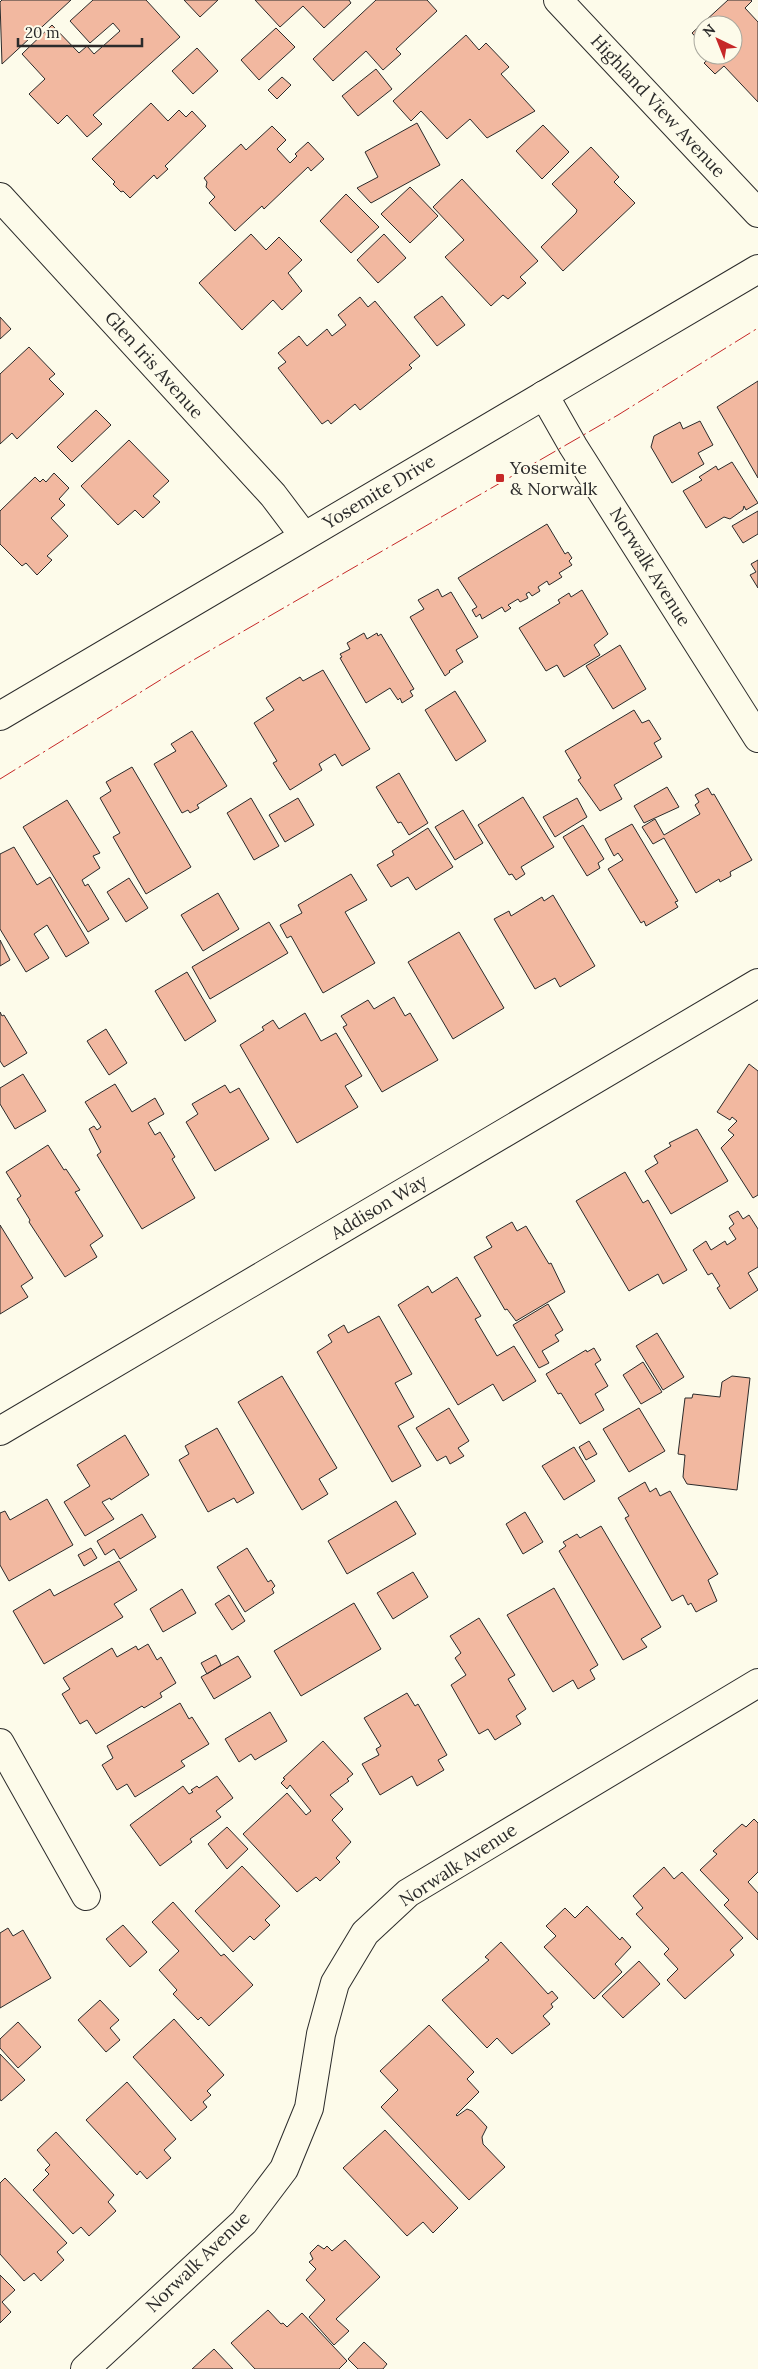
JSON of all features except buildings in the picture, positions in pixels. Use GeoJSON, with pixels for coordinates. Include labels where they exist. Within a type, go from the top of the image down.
{"type":"FeatureCollection","features":[{"type":"Feature","properties":{"kind":"street","name":"Highland View Avenue"},"geometry":{"type":"LineString","coordinates":[[558,0],[758,213]]}},
{"type":"Feature","properties":{"kind":"street","name":"Glen Iris Avenue"},"geometry":{"type":"LineString","coordinates":[[0,197],[273,495],[304,536]]}},
{"type":"Feature","properties":{"kind":"street","name":"Yosemite Drive"},"geometry":{"type":"LineString","coordinates":[[0,716],[758,269]]}},
{"type":"Feature","properties":{"kind":"street","name":"Norwalk Avenue"},"geometry":{"type":"LineString","coordinates":[[544,395],[573,446],[758,738]]}},
{"type":"Feature","properties":{"kind":"street","name":"Addison Way"},"geometry":{"type":"LineString","coordinates":[[0,1431],[758,983]]}},
{"type":"Feature","properties":{"kind":"street","name":"Norwalk Avenue"},"geometry":{"type":"LineString","coordinates":[[85,2369],[244,2222],[284,2169],[310,2108],[321,2034],[335,1983],[365,1933],[408,1893],[758,1683]]}},
{"type":"Feature","properties":{"kind":"street"},"geometry":{"type":"LineString","coordinates":[[0,1743],[86,1896]]}},
{"type":"Feature","properties":{"kind":"power"},"geometry":{"type":"LineString","coordinates":[[0,779],[183,666],[618,415],[758,328]]}},
{"type":"Feature","properties":{"kind":"place","name":"Yosemite & Norwalk"},"geometry":{"type":"Point","coordinates":[500,478]}}]}
